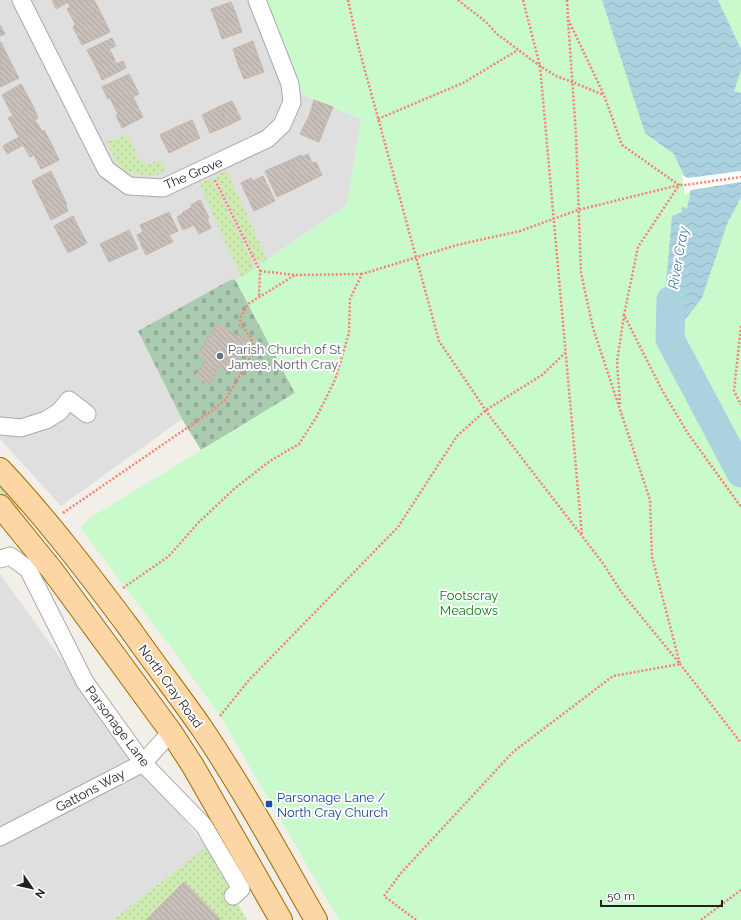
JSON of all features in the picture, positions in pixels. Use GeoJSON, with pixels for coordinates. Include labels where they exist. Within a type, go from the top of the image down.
{"type":"FeatureCollection","features":[{"type":"Feature","properties":{"kind":"main road","name":"North Cray Road"},"geometry":{"type":"LineString","coordinates":[[0,469],[23,493],[108,600],[201,727],[258,817],[316,920]]}},
{"type":"Feature","properties":{"kind":"main road","name":"North Cray Road"},"geometry":{"type":"LineString","coordinates":[[0,506],[52,570],[171,732],[193,766],[282,920]]}},
{"type":"Feature","properties":{"kind":"street","name":"The Grove"},"geometry":{"type":"LineString","coordinates":[[21,0],[106,169],[128,186],[163,188],[267,139],[282,125],[292,102],[290,84],[257,0]]}},
{"type":"Feature","properties":{"kind":"street"},"geometry":{"type":"LineString","coordinates":[[0,426],[21,428],[46,420],[59,412],[72,394],[87,414]]}},
{"type":"Feature","properties":{"kind":"street","name":"Parsonage Lane"},"geometry":{"type":"LineString","coordinates":[[0,559],[10,556],[28,569],[85,682],[143,762],[204,826],[240,889],[233,896]]}},
{"type":"Feature","properties":{"kind":"street","name":"Gattons Way"},"geometry":{"type":"LineString","coordinates":[[0,837],[143,762],[171,732]]}},
{"type":"Feature","properties":{"kind":"path"},"geometry":{"type":"LineString","coordinates":[[348,0],[358,45],[439,341],[486,410],[602,562],[622,593],[680,664],[741,743]]}},
{"type":"Feature","properties":{"kind":"path"},"geometry":{"type":"LineString","coordinates":[[458,0],[486,22],[497,34],[540,66],[556,76],[604,95]]}},
{"type":"Feature","properties":{"kind":"path"},"geometry":{"type":"LineString","coordinates":[[523,0],[540,66],[582,536]]}},
{"type":"Feature","properties":{"kind":"path"},"geometry":{"type":"LineString","coordinates":[[567,0],[576,135],[581,273],[593,328],[650,500],[652,557],[680,664]]}},
{"type":"Feature","properties":{"kind":"path"},"geometry":{"type":"LineString","coordinates":[[568,19],[604,95],[622,145],[679,185]]}},
{"type":"Feature","properties":{"kind":"path"},"geometry":{"type":"LineString","coordinates":[[378,119],[463,83],[518,50]]}},
{"type":"Feature","properties":{"kind":"path"},"geometry":{"type":"LineString","coordinates":[[214,176],[260,272],[259,298]]}},
{"type":"Feature","properties":{"kind":"path"},"geometry":{"type":"LineString","coordinates":[[260,272],[295,275],[362,274],[457,245],[520,231],[578,210],[679,185],[741,177]]}},
{"type":"Feature","properties":{"kind":"path"},"geometry":{"type":"LineString","coordinates":[[620,408],[618,362],[624,314],[638,247],[679,185]]}},
{"type":"Feature","properties":{"kind":"path"},"geometry":{"type":"LineString","coordinates":[[122,589],[169,556],[198,523],[234,489],[270,461],[299,444],[318,416],[335,380],[349,334],[350,299],[362,274]]}},
{"type":"Feature","properties":{"kind":"path"},"geometry":{"type":"LineString","coordinates":[[63,513],[216,408],[226,399],[250,358],[253,346],[251,337],[240,325],[240,318],[248,304],[295,275]]}},
{"type":"Feature","properties":{"kind":"path"},"geometry":{"type":"LineString","coordinates":[[624,314],[665,396],[687,432],[741,507]]}},
{"type":"Feature","properties":{"kind":"path"},"geometry":{"type":"LineString","coordinates":[[741,326],[734,391],[741,405]]}},
{"type":"Feature","properties":{"kind":"path"},"geometry":{"type":"LineString","coordinates":[[220,716],[249,680],[398,527],[457,436],[486,410],[542,375],[566,353]]}},
{"type":"Feature","properties":{"kind":"path"},"geometry":{"type":"LineString","coordinates":[[416,920],[384,896],[401,873],[513,752],[613,676],[680,664]]}},
{"type":"Feature","properties":{"kind":"path"},"geometry":{"type":"LineString","coordinates":[[701,920],[741,890]]}},
{"type":"Feature","properties":{"kind":"shaded area"},"geometry":{"type":"Polygon","coordinates":[[[0,0],[267,0],[303,95],[361,119],[347,205],[236,281],[232,279],[139,331],[182,419],[61,506],[0,439],[0,0]]]}},
{"type":"Feature","properties":{"kind":"shaded area"},"geometry":{"type":"Polygon","coordinates":[[[0,574],[106,721],[206,847],[113,920],[0,920],[0,574]]]}},
{"type":"Feature","properties":{"kind":"green space","name":"Footscray Meadows"},"geometry":{"type":"Polygon","coordinates":[[[267,0],[741,0],[741,920],[339,920],[220,716],[170,646],[80,528],[90,518],[295,393],[236,281],[347,205],[361,119],[303,95],[267,0]]]}},
{"type":"Feature","properties":{"kind":"green space"},"geometry":{"type":"Polygon","coordinates":[[[128,135],[139,160],[148,164],[160,160],[166,171],[153,176],[127,172],[116,161],[106,142],[128,135]]]}},
{"type":"Feature","properties":{"kind":"green space"},"geometry":{"type":"Polygon","coordinates":[[[227,171],[268,262],[256,261],[215,176],[227,171]]]}},
{"type":"Feature","properties":{"kind":"green space"},"geometry":{"type":"Polygon","coordinates":[[[212,178],[256,270],[250,297],[199,183],[212,178]]]}},
{"type":"Feature","properties":{"kind":"green space"},"geometry":{"type":"Polygon","coordinates":[[[232,279],[236,281],[295,393],[201,450],[182,419],[138,331],[232,279]]]}},
{"type":"Feature","properties":{"kind":"green space"},"geometry":{"type":"Polygon","coordinates":[[[0,483],[23,509],[17,513],[0,493],[0,483]]]}},
{"type":"Feature","properties":{"kind":"green space"},"geometry":{"type":"Polygon","coordinates":[[[206,847],[247,920],[113,920],[206,847]]]}},
{"type":"Feature","properties":{"kind":"water"},"geometry":{"type":"Polygon","coordinates":[[[602,0],[718,0],[741,49],[741,70],[734,91],[741,93],[741,197],[727,224],[702,298],[670,339],[663,318],[672,216],[682,212],[681,208],[684,207],[687,209],[691,190],[690,179],[684,176],[674,154],[645,133],[602,0]]]}},
{"type":"Feature","properties":{"kind":"pier"},"geometry":{"type":"Polygon","coordinates":[[[741,171],[741,182],[691,190],[685,195],[682,175],[688,178],[741,171]]]}},
{"type":"Feature","properties":{"kind":"building"},"geometry":{"type":"Polygon","coordinates":[[[52,0],[72,0],[56,9],[52,0]]]}},
{"type":"Feature","properties":{"kind":"building"},"geometry":{"type":"Polygon","coordinates":[[[72,0],[94,0],[100,11],[75,23],[67,9],[70,7],[68,2],[72,0]]]}},
{"type":"Feature","properties":{"kind":"building"},"geometry":{"type":"Polygon","coordinates":[[[231,2],[237,17],[217,24],[211,9],[231,2]]]}},
{"type":"Feature","properties":{"kind":"building"},"geometry":{"type":"Polygon","coordinates":[[[100,11],[110,32],[82,45],[73,27],[75,23],[100,11]]]}},
{"type":"Feature","properties":{"kind":"building"},"geometry":{"type":"Polygon","coordinates":[[[237,17],[242,32],[222,39],[217,24],[237,17]]]}},
{"type":"Feature","properties":{"kind":"building"},"geometry":{"type":"Polygon","coordinates":[[[0,25],[5,34],[0,36],[0,25]]]}},
{"type":"Feature","properties":{"kind":"building"},"geometry":{"type":"Polygon","coordinates":[[[112,38],[116,46],[109,49],[113,56],[95,65],[87,50],[112,38]]]}},
{"type":"Feature","properties":{"kind":"building"},"geometry":{"type":"Polygon","coordinates":[[[253,41],[258,56],[238,64],[233,49],[253,41]]]}},
{"type":"Feature","properties":{"kind":"building"},"geometry":{"type":"Polygon","coordinates":[[[1,42],[11,63],[0,69],[0,43],[1,42]]]}},
{"type":"Feature","properties":{"kind":"building"},"geometry":{"type":"Polygon","coordinates":[[[113,56],[116,64],[123,61],[126,68],[102,80],[95,65],[113,56]]]}},
{"type":"Feature","properties":{"kind":"building"},"geometry":{"type":"Polygon","coordinates":[[[258,56],[264,72],[244,79],[238,64],[258,56]]]}},
{"type":"Feature","properties":{"kind":"building"},"geometry":{"type":"Polygon","coordinates":[[[11,63],[19,78],[0,87],[0,69],[11,63]]]}},
{"type":"Feature","properties":{"kind":"building"},"geometry":{"type":"Polygon","coordinates":[[[129,74],[139,94],[114,106],[110,98],[108,99],[102,87],[129,74]]]}},
{"type":"Feature","properties":{"kind":"building"},"geometry":{"type":"Polygon","coordinates":[[[21,84],[33,106],[13,116],[2,95],[21,84]]]}},
{"type":"Feature","properties":{"kind":"building"},"geometry":{"type":"Polygon","coordinates":[[[133,97],[143,117],[122,128],[114,106],[133,97]]]}},
{"type":"Feature","properties":{"kind":"building"},"geometry":{"type":"Polygon","coordinates":[[[314,100],[333,107],[326,124],[309,116],[314,100]]]}},
{"type":"Feature","properties":{"kind":"building"},"geometry":{"type":"Polygon","coordinates":[[[232,101],[241,119],[227,126],[218,107],[232,101]]]}},
{"type":"Feature","properties":{"kind":"building"},"geometry":{"type":"Polygon","coordinates":[[[33,106],[38,118],[35,120],[39,126],[19,137],[8,118],[33,106]]]}},
{"type":"Feature","properties":{"kind":"building"},"geometry":{"type":"Polygon","coordinates":[[[218,107],[227,126],[210,133],[202,115],[218,107]]]}},
{"type":"Feature","properties":{"kind":"building"},"geometry":{"type":"Polygon","coordinates":[[[309,116],[326,124],[319,142],[300,134],[309,116]]]}},
{"type":"Feature","properties":{"kind":"building"},"geometry":{"type":"Polygon","coordinates":[[[192,120],[200,138],[185,145],[176,127],[192,120]]]}},
{"type":"Feature","properties":{"kind":"building"},"geometry":{"type":"Polygon","coordinates":[[[39,126],[42,132],[44,130],[52,145],[30,157],[23,145],[7,154],[3,146],[39,126]]]}},
{"type":"Feature","properties":{"kind":"building"},"geometry":{"type":"Polygon","coordinates":[[[176,127],[185,145],[169,153],[160,135],[176,127]]]}},
{"type":"Feature","properties":{"kind":"building"},"geometry":{"type":"Polygon","coordinates":[[[52,145],[59,160],[41,169],[34,155],[52,145]]]}},
{"type":"Feature","properties":{"kind":"building"},"geometry":{"type":"Polygon","coordinates":[[[308,154],[312,163],[316,162],[322,175],[298,187],[286,162],[301,155],[302,157],[308,154]]]}},
{"type":"Feature","properties":{"kind":"building"},"geometry":{"type":"Polygon","coordinates":[[[286,162],[298,187],[277,197],[265,171],[286,162]]]}},
{"type":"Feature","properties":{"kind":"building"},"geometry":{"type":"Polygon","coordinates":[[[51,171],[61,192],[42,201],[32,181],[51,171]]]}},
{"type":"Feature","properties":{"kind":"building"},"geometry":{"type":"Polygon","coordinates":[[[263,176],[275,201],[254,211],[241,183],[251,178],[253,181],[263,176]]]}},
{"type":"Feature","properties":{"kind":"building"},"geometry":{"type":"Polygon","coordinates":[[[61,192],[68,211],[51,220],[42,201],[61,192]]]}},
{"type":"Feature","properties":{"kind":"building"},"geometry":{"type":"Polygon","coordinates":[[[200,200],[209,218],[207,219],[211,228],[199,234],[194,225],[183,230],[177,217],[192,207],[191,205],[200,200]]]}},
{"type":"Feature","properties":{"kind":"building"},"geometry":{"type":"Polygon","coordinates":[[[169,212],[178,231],[169,235],[173,242],[166,245],[154,219],[169,212]]]}},
{"type":"Feature","properties":{"kind":"building"},"geometry":{"type":"Polygon","coordinates":[[[73,216],[80,230],[61,239],[54,226],[73,216]]]}},
{"type":"Feature","properties":{"kind":"building"},"geometry":{"type":"Polygon","coordinates":[[[154,219],[166,245],[146,255],[137,235],[143,232],[140,225],[154,219]]]}},
{"type":"Feature","properties":{"kind":"building"},"geometry":{"type":"Polygon","coordinates":[[[80,230],[87,243],[68,253],[61,239],[80,230]]]}},
{"type":"Feature","properties":{"kind":"building"},"geometry":{"type":"Polygon","coordinates":[[[129,230],[138,249],[124,255],[115,237],[129,230]]]}},
{"type":"Feature","properties":{"kind":"building"},"geometry":{"type":"Polygon","coordinates":[[[115,237],[124,255],[109,262],[100,244],[115,237]]]}},
{"type":"Feature","properties":{"kind":"building","name":"Parish Church of St James, North Cray"},"geometry":{"type":"Polygon","coordinates":[[[217,323],[238,336],[239,333],[249,339],[228,372],[220,367],[209,385],[195,376],[206,359],[198,354],[217,323]]]}},
{"type":"Feature","properties":{"kind":"building"},"geometry":{"type":"Polygon","coordinates":[[[184,882],[220,919],[219,920],[146,920],[184,882]]]}},
{"type":"Feature","properties":{"kind":"waterway","name":"River Cray"},"geometry":{"type":"LineString","coordinates":[[671,300],[670,339],[741,473]]}},
{"type":"Feature","properties":{"kind":"place","name":"Parish Church of St James, North Cray"},"geometry":{"type":"Point","coordinates":[220,356]}},
{"type":"Feature","properties":{"kind":"place","name":"Parsonage Lane / North Cray Church"},"geometry":{"type":"Point","coordinates":[269,804]}}]}
